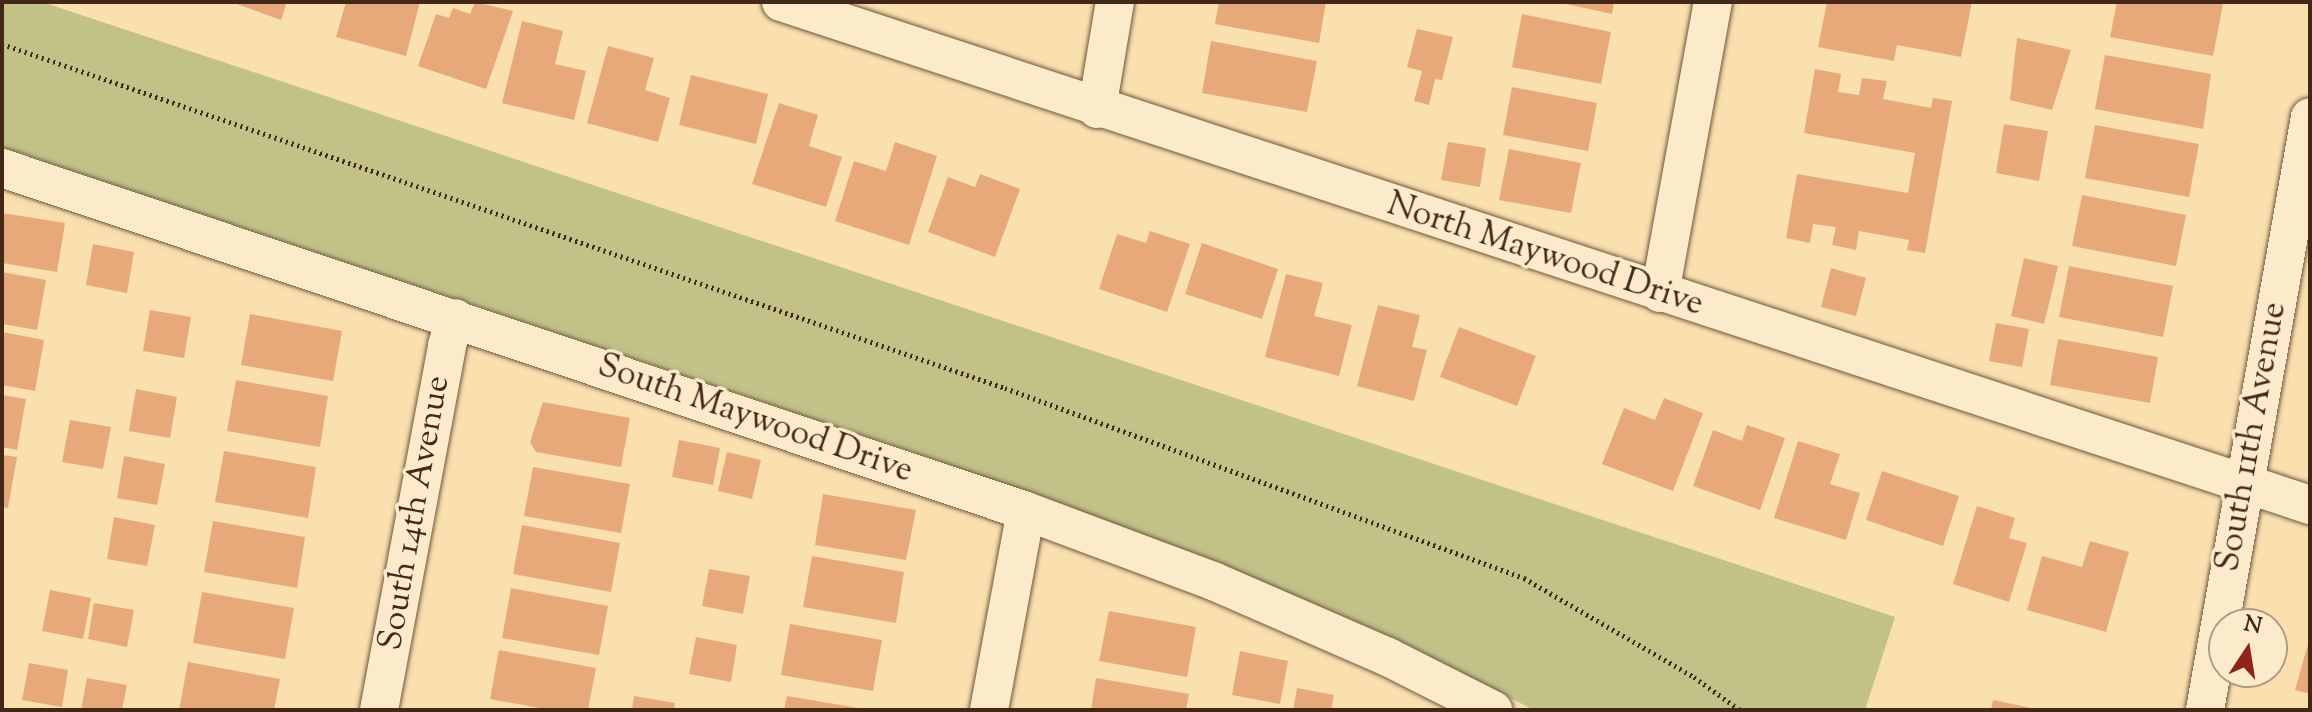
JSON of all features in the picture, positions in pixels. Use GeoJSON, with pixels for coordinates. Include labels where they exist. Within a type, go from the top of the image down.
{"type":"FeatureCollection","features":[{"type":"Feature","properties":{"kind":"street","name":"North Maywood Drive"},"geometry":{"type":"LineString","coordinates":[[781,2],[1097,109],[2310,505]]}},
{"type":"Feature","properties":{"kind":"street"},"geometry":{"type":"LineString","coordinates":[[1097,109],[1115,2]]}},
{"type":"Feature","properties":{"kind":"street"},"geometry":{"type":"LineString","coordinates":[[1660,293],[1713,2]]}},
{"type":"Feature","properties":{"kind":"street","name":"South 11th Avenue"},"geometry":{"type":"LineString","coordinates":[[2205,710],[2242,482],[2310,117]]}},
{"type":"Feature","properties":{"kind":"street","name":"South Maywood Drive"},"geometry":{"type":"LineString","coordinates":[[2,168],[1026,511],[1213,581],[1388,657],[1493,710]]}},
{"type":"Feature","properties":{"kind":"street","name":"South 14th Avenue"},"geometry":{"type":"LineString","coordinates":[[379,710],[447,345],[456,318]]}},
{"type":"Feature","properties":{"kind":"street"},"geometry":{"type":"LineString","coordinates":[[989,710],[1026,511]]}},
{"type":"Feature","properties":{"kind":"path"},"geometry":{"type":"LineString","coordinates":[[2,44],[1005,388],[1524,578],[1694,677],[1740,710]]}},
{"type":"Feature","properties":{"kind":"green space"},"geometry":{"type":"Polygon","coordinates":[[[2,2],[42,2],[1895,617],[1865,710],[1534,710],[1387,635],[1208,558],[931,458],[2,147],[2,2]]]}},
{"type":"Feature","properties":{"kind":"building"},"geometry":{"type":"Polygon","coordinates":[[[231,2],[287,2],[281,20],[231,2]]]}},
{"type":"Feature","properties":{"kind":"building"},"geometry":{"type":"Polygon","coordinates":[[[346,2],[420,2],[406,56],[336,37],[346,2]]]}},
{"type":"Feature","properties":{"kind":"building"},"geometry":{"type":"Polygon","coordinates":[[[475,2],[513,11],[486,89],[418,66],[436,14],[449,18],[453,8],[470,14],[475,2]]]}},
{"type":"Feature","properties":{"kind":"building"},"geometry":{"type":"Polygon","coordinates":[[[1219,2],[1326,2],[1319,43],[1215,24],[1219,2]]]}},
{"type":"Feature","properties":{"kind":"building"},"geometry":{"type":"Polygon","coordinates":[[[1557,2],[1614,2],[1612,14],[1557,2]]]}},
{"type":"Feature","properties":{"kind":"building"},"geometry":{"type":"Polygon","coordinates":[[[1827,2],[1972,2],[1961,57],[1897,45],[1894,61],[1818,47],[1827,2]]]}},
{"type":"Feature","properties":{"kind":"building"},"geometry":{"type":"Polygon","coordinates":[[[2117,2],[2223,4],[2213,56],[2110,37],[2117,2]]]}},
{"type":"Feature","properties":{"kind":"building"},"geometry":{"type":"Polygon","coordinates":[[[1522,14],[1611,32],[1601,84],[1512,67],[1522,14]]]}},
{"type":"Feature","properties":{"kind":"building"},"geometry":{"type":"Polygon","coordinates":[[[522,21],[563,31],[555,64],[586,71],[574,120],[502,103],[522,21]]]}},
{"type":"Feature","properties":{"kind":"building"},"geometry":{"type":"Polygon","coordinates":[[[1417,29],[1453,37],[1442,80],[1435,79],[1429,105],[1414,101],[1422,71],[1407,67],[1417,29]]]}},
{"type":"Feature","properties":{"kind":"building"},"geometry":{"type":"Polygon","coordinates":[[[2017,38],[2071,50],[2052,110],[2010,100],[2017,38]]]}},
{"type":"Feature","properties":{"kind":"building"},"geometry":{"type":"Polygon","coordinates":[[[1211,41],[1317,61],[1307,112],[1202,93],[1211,41]]]}},
{"type":"Feature","properties":{"kind":"building"},"geometry":{"type":"Polygon","coordinates":[[[608,46],[654,58],[645,90],[670,98],[658,142],[587,123],[608,46]]]}},
{"type":"Feature","properties":{"kind":"building"},"geometry":{"type":"Polygon","coordinates":[[[2105,55],[2211,74],[2203,129],[2095,109],[2105,55]]]}},
{"type":"Feature","properties":{"kind":"building"},"geometry":{"type":"Polygon","coordinates":[[[1815,69],[1841,74],[1838,92],[1859,95],[1862,78],[1887,81],[1883,99],[1931,108],[1933,98],[1952,101],[1925,253],[1907,250],[1909,240],[1859,231],[1856,250],[1832,245],[1836,227],[1813,224],[1810,243],[1786,238],[1797,174],[1908,193],[1915,153],[1804,133],[1815,69]]]}},
{"type":"Feature","properties":{"kind":"building"},"geometry":{"type":"Polygon","coordinates":[[[691,75],[768,94],[756,144],[679,125],[691,75]]]}},
{"type":"Feature","properties":{"kind":"building"},"geometry":{"type":"Polygon","coordinates":[[[1512,87],[1597,103],[1588,151],[1503,135],[1512,87]]]}},
{"type":"Feature","properties":{"kind":"building"},"geometry":{"type":"Polygon","coordinates":[[[779,103],[818,115],[809,146],[842,157],[826,207],[752,184],[779,103]]]}},
{"type":"Feature","properties":{"kind":"building"},"geometry":{"type":"Polygon","coordinates":[[[2004,124],[2048,131],[2039,181],[1996,173],[2004,124]]]}},
{"type":"Feature","properties":{"kind":"building"},"geometry":{"type":"Polygon","coordinates":[[[2095,125],[2199,144],[2189,197],[2085,178],[2095,125]]]}},
{"type":"Feature","properties":{"kind":"building"},"geometry":{"type":"Polygon","coordinates":[[[895,142],[937,156],[909,245],[835,221],[854,161],[886,171],[895,142]]]}},
{"type":"Feature","properties":{"kind":"building"},"geometry":{"type":"Polygon","coordinates":[[[1448,142],[1486,148],[1480,187],[1441,180],[1448,142]]]}},
{"type":"Feature","properties":{"kind":"building"},"geometry":{"type":"Polygon","coordinates":[[[1509,149],[1581,163],[1571,213],[1499,200],[1509,149]]]}},
{"type":"Feature","properties":{"kind":"building"},"geometry":{"type":"Polygon","coordinates":[[[980,174],[1020,189],[995,257],[928,232],[948,177],[975,187],[980,174]]]}},
{"type":"Feature","properties":{"kind":"building"},"geometry":{"type":"Polygon","coordinates":[[[2082,195],[2186,215],[2176,266],[2072,246],[2082,195]]]}},
{"type":"Feature","properties":{"kind":"building"},"geometry":{"type":"Polygon","coordinates":[[[2,213],[65,223],[57,272],[2,263],[2,213]]]}},
{"type":"Feature","properties":{"kind":"building"},"geometry":{"type":"Polygon","coordinates":[[[1150,231],[1190,244],[1167,312],[1099,289],[1117,234],[1146,243],[1150,231]]]}},
{"type":"Feature","properties":{"kind":"building"},"geometry":{"type":"Polygon","coordinates":[[[1202,243],[1278,269],[1262,319],[1185,294],[1202,243]]]}},
{"type":"Feature","properties":{"kind":"building"},"geometry":{"type":"Polygon","coordinates":[[[93,244],[134,252],[127,293],[86,285],[93,244]]]}},
{"type":"Feature","properties":{"kind":"building"},"geometry":{"type":"Polygon","coordinates":[[[2024,258],[2058,266],[2044,324],[2011,316],[2024,258]]]}},
{"type":"Feature","properties":{"kind":"building"},"geometry":{"type":"Polygon","coordinates":[[[2069,266],[2173,286],[2163,337],[2059,317],[2069,266]]]}},
{"type":"Feature","properties":{"kind":"building"},"geometry":{"type":"Polygon","coordinates":[[[1831,268],[1866,278],[1856,316],[1821,307],[1831,268]]]}},
{"type":"Feature","properties":{"kind":"building"},"geometry":{"type":"Polygon","coordinates":[[[2,272],[46,280],[37,330],[2,324],[2,272]]]}},
{"type":"Feature","properties":{"kind":"building"},"geometry":{"type":"Polygon","coordinates":[[[1286,274],[1323,283],[1314,316],[1352,325],[1339,376],[1265,357],[1286,274]]]}},
{"type":"Feature","properties":{"kind":"building"},"geometry":{"type":"Polygon","coordinates":[[[1378,305],[1420,315],[1412,347],[1427,350],[1414,401],[1357,386],[1378,305]]]}},
{"type":"Feature","properties":{"kind":"building"},"geometry":{"type":"Polygon","coordinates":[[[150,310],[191,317],[184,358],[143,351],[150,310]]]}},
{"type":"Feature","properties":{"kind":"building"},"geometry":{"type":"Polygon","coordinates":[[[250,314],[342,331],[333,381],[241,365],[250,314]]]}},
{"type":"Feature","properties":{"kind":"building"},"geometry":{"type":"Polygon","coordinates":[[[1996,323],[2029,329],[2022,367],[1989,361],[1996,323]]]}},
{"type":"Feature","properties":{"kind":"building"},"geometry":{"type":"Polygon","coordinates":[[[1459,327],[1536,356],[1517,406],[1440,377],[1459,327]]]}},
{"type":"Feature","properties":{"kind":"building"},"geometry":{"type":"Polygon","coordinates":[[[2,332],[44,340],[35,391],[2,385],[2,332]]]}},
{"type":"Feature","properties":{"kind":"building"},"geometry":{"type":"Polygon","coordinates":[[[2058,339],[2158,357],[2150,403],[2050,385],[2058,339]]]}},
{"type":"Feature","properties":{"kind":"building"},"geometry":{"type":"Polygon","coordinates":[[[236,380],[328,396],[320,447],[227,431],[236,380]]]}},
{"type":"Feature","properties":{"kind":"building"},"geometry":{"type":"Polygon","coordinates":[[[136,389],[177,397],[170,438],[129,431],[136,389]]]}},
{"type":"Feature","properties":{"kind":"building"},"geometry":{"type":"Polygon","coordinates":[[[2,395],[26,399],[17,450],[2,447],[2,395]]]}},
{"type":"Feature","properties":{"kind":"building"},"geometry":{"type":"Polygon","coordinates":[[[1664,398],[1703,413],[1673,491],[1602,464],[1624,408],[1655,420],[1664,398]]]}},
{"type":"Feature","properties":{"kind":"building"},"geometry":{"type":"Polygon","coordinates":[[[543,402],[630,418],[621,467],[536,452],[530,442],[543,402]]]}},
{"type":"Feature","properties":{"kind":"building"},"geometry":{"type":"Polygon","coordinates":[[[70,420],[111,427],[103,469],[62,462],[70,420]]]}},
{"type":"Feature","properties":{"kind":"building"},"geometry":{"type":"Polygon","coordinates":[[[1747,425],[1785,438],[1760,510],[1693,486],[1713,430],[1742,441],[1747,425]]]}},
{"type":"Feature","properties":{"kind":"building"},"geometry":{"type":"Polygon","coordinates":[[[679,440],[720,448],[713,485],[672,477],[679,440]]]}},
{"type":"Feature","properties":{"kind":"building"},"geometry":{"type":"Polygon","coordinates":[[[1798,441],[1840,454],[1830,484],[1860,493],[1846,540],[1774,518],[1798,441]]]}},
{"type":"Feature","properties":{"kind":"building"},"geometry":{"type":"Polygon","coordinates":[[[224,451],[316,467],[308,518],[215,502],[224,451]]]}},
{"type":"Feature","properties":{"kind":"building"},"geometry":{"type":"Polygon","coordinates":[[[727,452],[761,460],[752,499],[718,491],[727,452]]]}},
{"type":"Feature","properties":{"kind":"building"},"geometry":{"type":"Polygon","coordinates":[[[2,455],[17,457],[8,508],[2,507],[2,455]]]}},
{"type":"Feature","properties":{"kind":"building"},"geometry":{"type":"Polygon","coordinates":[[[124,456],[165,464],[157,505],[117,498],[124,456]]]}},
{"type":"Feature","properties":{"kind":"building"},"geometry":{"type":"Polygon","coordinates":[[[533,467],[630,484],[621,533],[524,516],[533,467]]]}},
{"type":"Feature","properties":{"kind":"building"},"geometry":{"type":"Polygon","coordinates":[[[1882,471],[1959,496],[1943,546],[1866,520],[1882,471]]]}},
{"type":"Feature","properties":{"kind":"building"},"geometry":{"type":"Polygon","coordinates":[[[823,494],[916,510],[906,560],[815,545],[823,494]]]}},
{"type":"Feature","properties":{"kind":"building"},"geometry":{"type":"Polygon","coordinates":[[[1977,506],[2015,518],[2009,538],[2027,543],[2009,602],[1953,584],[1977,506]]]}},
{"type":"Feature","properties":{"kind":"building"},"geometry":{"type":"Polygon","coordinates":[[[114,517],[155,525],[147,566],[107,559],[114,517]]]}},
{"type":"Feature","properties":{"kind":"building"},"geometry":{"type":"Polygon","coordinates":[[[213,521],[305,537],[297,588],[204,572],[213,521]]]}},
{"type":"Feature","properties":{"kind":"building"},"geometry":{"type":"Polygon","coordinates":[[[522,525],[620,543],[611,592],[513,574],[522,525]]]}},
{"type":"Feature","properties":{"kind":"building"},"geometry":{"type":"Polygon","coordinates":[[[2090,541],[2129,552],[2106,632],[2027,610],[2042,556],[2082,567],[2090,541]]]}},
{"type":"Feature","properties":{"kind":"building"},"geometry":{"type":"Polygon","coordinates":[[[812,556],[904,572],[896,623],[803,607],[812,556]]]}},
{"type":"Feature","properties":{"kind":"building"},"geometry":{"type":"Polygon","coordinates":[[[709,569],[750,576],[743,614],[702,606],[709,569]]]}},
{"type":"Feature","properties":{"kind":"building"},"geometry":{"type":"Polygon","coordinates":[[[511,588],[608,606],[599,655],[502,638],[511,588]]]}},
{"type":"Feature","properties":{"kind":"building"},"geometry":{"type":"Polygon","coordinates":[[[50,590],[91,598],[83,639],[42,631],[50,590]]]}},
{"type":"Feature","properties":{"kind":"building"},"geometry":{"type":"Polygon","coordinates":[[[202,592],[294,608],[285,659],[193,643],[202,592]]]}},
{"type":"Feature","properties":{"kind":"building"},"geometry":{"type":"Polygon","coordinates":[[[94,603],[134,610],[127,647],[88,639],[94,603]]]}},
{"type":"Feature","properties":{"kind":"building"},"geometry":{"type":"Polygon","coordinates":[[[1109,611],[1196,627],[1187,677],[1099,661],[1109,611]]]}},
{"type":"Feature","properties":{"kind":"building"},"geometry":{"type":"Polygon","coordinates":[[[790,624],[882,640],[873,691],[781,675],[790,624]]]}},
{"type":"Feature","properties":{"kind":"building"},"geometry":{"type":"Polygon","coordinates":[[[696,637],[737,645],[731,682],[689,674],[696,637]]]}},
{"type":"Feature","properties":{"kind":"building"},"geometry":{"type":"Polygon","coordinates":[[[2310,637],[2310,694],[2295,690],[2310,637]]]}},
{"type":"Feature","properties":{"kind":"building"},"geometry":{"type":"Polygon","coordinates":[[[499,650],[596,668],[588,710],[550,710],[490,699],[499,650]]]}},
{"type":"Feature","properties":{"kind":"building"},"geometry":{"type":"Polygon","coordinates":[[[1240,651],[1288,661],[1280,704],[1232,695],[1240,651]]]}},
{"type":"Feature","properties":{"kind":"building"},"geometry":{"type":"Polygon","coordinates":[[[188,662],[280,679],[274,710],[179,710],[188,662]]]}},
{"type":"Feature","properties":{"kind":"building"},"geometry":{"type":"Polygon","coordinates":[[[29,663],[68,670],[62,707],[22,700],[29,663]]]}},
{"type":"Feature","properties":{"kind":"building"},"geometry":{"type":"Polygon","coordinates":[[[87,678],[127,685],[122,710],[81,710],[87,678]]]}},
{"type":"Feature","properties":{"kind":"building"},"geometry":{"type":"Polygon","coordinates":[[[1096,678],[1189,694],[1186,710],[1091,710],[1096,678]]]}},
{"type":"Feature","properties":{"kind":"building"},"geometry":{"type":"Polygon","coordinates":[[[1297,688],[1334,695],[1331,710],[1293,710],[1297,688]]]}},
{"type":"Feature","properties":{"kind":"building"},"geometry":{"type":"Polygon","coordinates":[[[634,696],[675,703],[674,710],[632,710],[634,696]]]}},
{"type":"Feature","properties":{"kind":"building"},"geometry":{"type":"Polygon","coordinates":[[[787,696],[859,708],[859,710],[784,710],[787,696]]]}},
{"type":"Feature","properties":{"kind":"building"},"geometry":{"type":"Polygon","coordinates":[[[1993,700],[2036,709],[2036,710],[1991,710],[1993,700]]]}}]}
